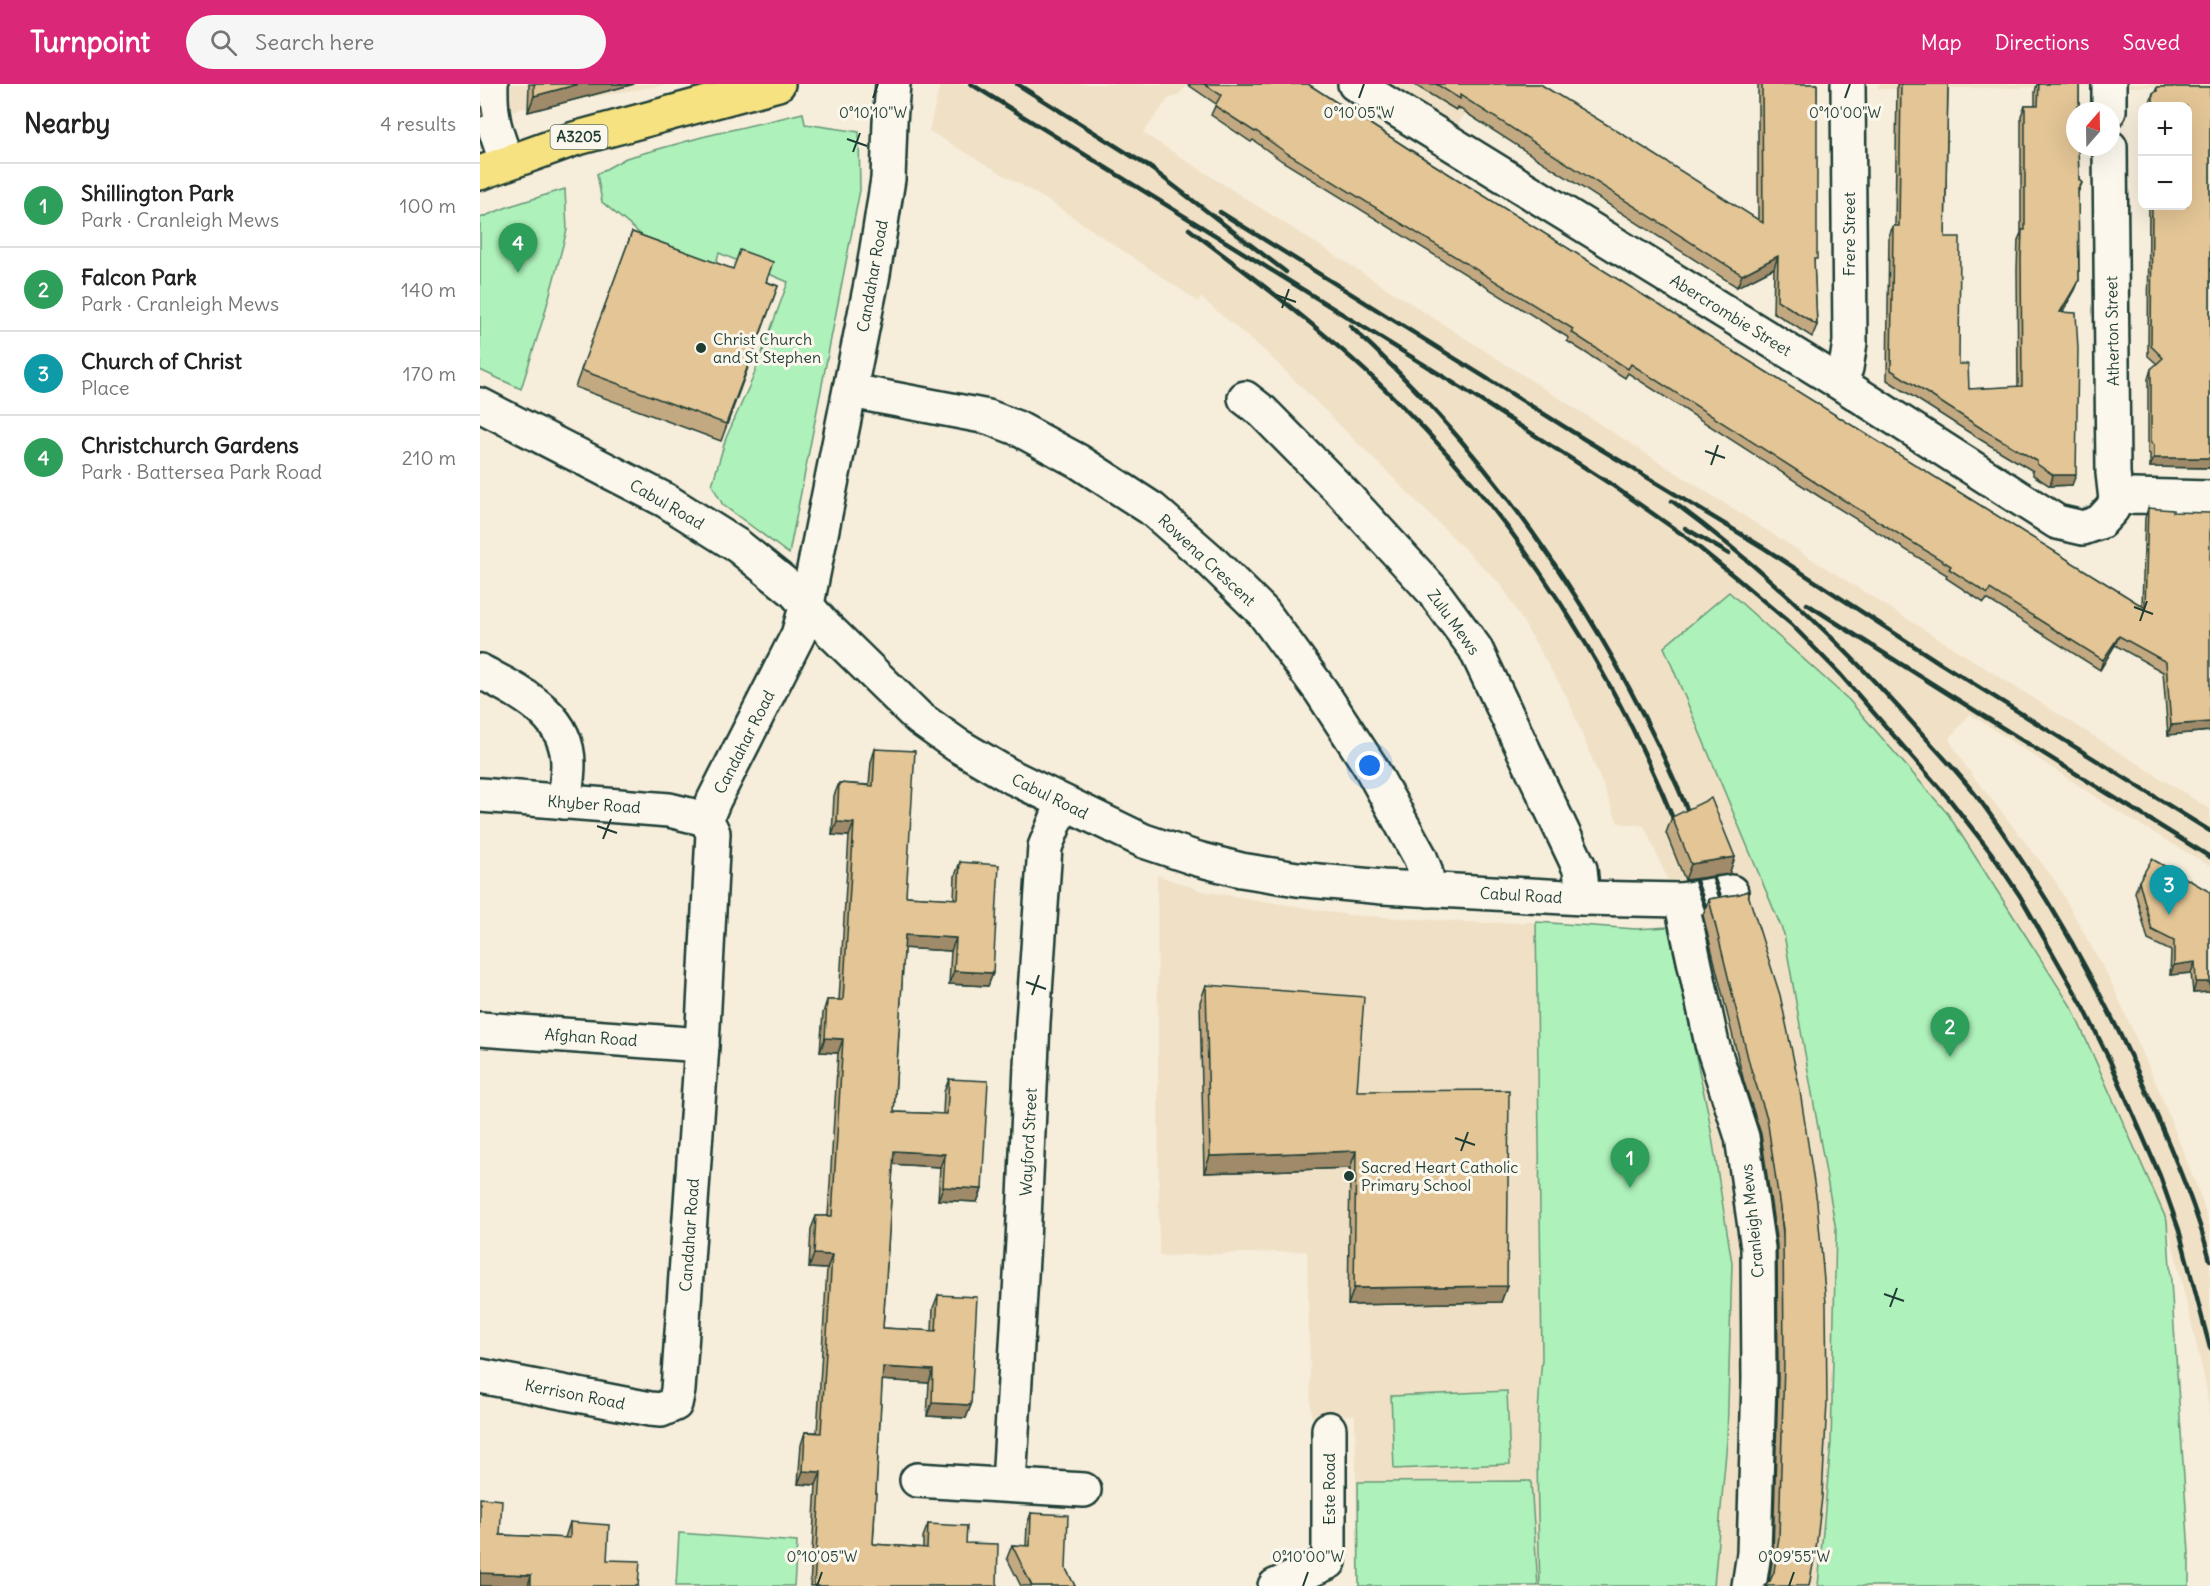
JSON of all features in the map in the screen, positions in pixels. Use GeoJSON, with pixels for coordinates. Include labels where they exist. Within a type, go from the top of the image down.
{"type":"FeatureCollection","features":[{"type":"Feature","properties":{"kind":"highway","name":"A3205"},"geometry":{"type":"LineString","coordinates":[[494,168],[574,139],[778,84]]}},
{"type":"Feature","properties":{"kind":"street"},"geometry":{"type":"LineString","coordinates":[[491,84],[490,112],[495,129],[494,168]]}},
{"type":"Feature","properties":{"kind":"street","name":"Candahar Road"},"geometry":{"type":"LineString","coordinates":[[670,1407],[675,1404],[678,1390],[702,1045],[713,833],[706,819],[798,634],[807,604],[873,274],[888,179],[893,84]]}},
{"type":"Feature","properties":{"kind":"street","name":"Abercrombie Street"},"geometry":{"type":"LineString","coordinates":[[1355,84],[1838,381],[2057,522],[2083,528],[2100,522],[2112,507],[2133,496],[2210,498]]}},
{"type":"Feature","properties":{"kind":"street","name":"Frere Street"},"geometry":{"type":"LineString","coordinates":[[1838,381],[1846,368],[1850,342],[1848,84]]}},
{"type":"Feature","properties":{"kind":"street"},"geometry":{"type":"LineString","coordinates":[[2109,84],[2109,102]]}},
{"type":"Feature","properties":{"kind":"street","name":"Atherton Street"},"geometry":{"type":"LineString","coordinates":[[2110,156],[2112,507]]}},
{"type":"Feature","properties":{"kind":"street","name":"Rowena Crescent"},"geometry":{"type":"LineString","coordinates":[[851,391],[988,417],[1017,428],[1078,461],[1152,509],[1209,559],[1263,612],[1314,682],[1370,766],[1420,857],[1429,890]]}},
{"type":"Feature","properties":{"kind":"street","name":"Zulu Mews"},"geometry":{"type":"LineString","coordinates":[[1245,398],[1263,412],[1343,493],[1432,590],[1475,648],[1580,869],[1583,898]]}},
{"type":"Feature","properties":{"kind":"street","name":"Cabul Road"},"geometry":{"type":"LineString","coordinates":[[480,405],[665,500],[738,546],[794,591],[821,622],[920,718],[957,745],[1063,803],[1144,841],[1230,867],[1297,879],[1429,890],[1583,898],[1681,900],[1731,892]]}},
{"type":"Feature","properties":{"kind":"street"},"geometry":{"type":"LineString","coordinates":[[480,671],[529,698],[551,716],[566,747],[568,763],[564,802]]}},
{"type":"Feature","properties":{"kind":"street","name":"Khyber Road"},"geometry":{"type":"LineString","coordinates":[[480,795],[669,810],[706,819]]}},
{"type":"Feature","properties":{"kind":"street","name":"Wayford Street"},"geometry":{"type":"LineString","coordinates":[[1009,1484],[1024,1230],[1033,1022],[1045,847],[1063,803]]}},
{"type":"Feature","properties":{"kind":"street","name":"Cranleigh Mews"},"geometry":{"type":"LineString","coordinates":[[1681,900],[1713,1044],[1742,1137],[1758,1248],[1759,1379],[1755,1542],[1749,1586]]}},
{"type":"Feature","properties":{"kind":"street","name":"Afghan Road"},"geometry":{"type":"LineString","coordinates":[[480,1029],[702,1045]]}},
{"type":"Feature","properties":{"kind":"street","name":"Kerrison Road"},"geometry":{"type":"LineString","coordinates":[[480,1376],[650,1409],[661,1410],[670,1407]]}},
{"type":"Feature","properties":{"kind":"street","name":"Este Road"},"geometry":{"type":"LineString","coordinates":[[1275,1586],[1329,1562],[1329,1430]]}},
{"type":"Feature","properties":{"kind":"street"},"geometry":{"type":"LineString","coordinates":[[917,1480],[1084,1490]]}},
{"type":"Feature","properties":{"kind":"shaded area"},"geometry":{"type":"Polygon","coordinates":[[[480,84],[670,84],[519,109],[480,122],[480,84]]]}},
{"type":"Feature","properties":{"kind":"shaded area"},"geometry":{"type":"Polygon","coordinates":[[[940,84],[1189,84],[1177,96],[1168,99],[1143,133],[1818,563],[2210,809],[2210,866],[2122,814],[1970,714],[1949,739],[1966,767],[2054,879],[2112,984],[2158,1088],[2202,1200],[2210,1229],[2210,1415],[2205,1381],[2167,1221],[2072,1008],[1948,814],[1849,700],[1664,647],[1784,934],[1836,1230],[1831,1443],[1818,1586],[1714,1586],[1727,1441],[1732,1263],[1708,1112],[1668,927],[1668,880],[1644,826],[1618,823],[1567,697],[1502,586],[1267,353],[1200,297],[1199,302],[1052,203],[929,131],[940,84]]]}},
{"type":"Feature","properties":{"kind":"shaded area"},"geometry":{"type":"Polygon","coordinates":[[[1390,84],[1477,84],[1470,107],[1456,127],[1390,84]]]}},
{"type":"Feature","properties":{"kind":"shaded area"},"geometry":{"type":"Polygon","coordinates":[[[1878,84],[2210,84],[2210,86],[1878,89],[1878,84]]]}},
{"type":"Feature","properties":{"kind":"shaded area","name":"Sacred Heart Catholic Primary School"},"geometry":{"type":"Polygon","coordinates":[[[1157,875],[1202,891],[1349,915],[1485,923],[1536,922],[1542,1359],[1537,1466],[1540,1586],[1358,1586],[1355,1415],[1311,1416],[1307,1251],[1159,1256],[1157,875]]]}},
{"type":"Feature","properties":{"kind":"green space"},"geometry":{"type":"Polygon","coordinates":[[[803,113],[805,124],[859,132],[860,190],[789,554],[723,505],[712,485],[726,438],[752,380],[788,282],[719,253],[715,266],[644,237],[602,202],[597,174],[626,158],[803,113]]]}},
{"type":"Feature","properties":{"kind":"green space"},"geometry":{"type":"Polygon","coordinates":[[[565,189],[567,230],[544,316],[521,389],[480,370],[480,218],[565,189]]]}},
{"type":"Feature","properties":{"kind":"green space"},"geometry":{"type":"Polygon","coordinates":[[[1729,592],[1849,700],[1948,814],[2072,1008],[2167,1221],[2189,1553],[2189,1586],[1818,1586],[1831,1443],[1836,1230],[1784,934],[1664,647],[1729,592]]]}},
{"type":"Feature","properties":{"kind":"green space"},"geometry":{"type":"Polygon","coordinates":[[[1536,922],[1636,929],[1668,927],[1708,1112],[1732,1263],[1727,1441],[1714,1586],[1540,1586],[1537,1444],[1542,1359],[1536,922]]]}},
{"type":"Feature","properties":{"kind":"green space"},"geometry":{"type":"Polygon","coordinates":[[[1507,1391],[1510,1464],[1394,1469],[1391,1396],[1507,1391]]]}},
{"type":"Feature","properties":{"kind":"green space"},"geometry":{"type":"Polygon","coordinates":[[[1531,1481],[1538,1586],[1359,1586],[1358,1482],[1531,1481]]]}},
{"type":"Feature","properties":{"kind":"green space"},"geometry":{"type":"Polygon","coordinates":[[[679,1533],[797,1542],[794,1586],[676,1586],[679,1533]]]}},
{"type":"Feature","properties":{"kind":"building"},"geometry":{"type":"Polygon","coordinates":[[[534,84],[579,84],[534,96],[534,84]]]}},
{"type":"Feature","properties":{"kind":"building"},"geometry":{"type":"Polygon","coordinates":[[[1204,84],[1308,84],[2145,608],[2148,508],[2173,510],[2173,512],[2210,513],[2210,722],[2171,725],[2166,662],[2119,636],[2103,660],[1990,589],[1988,594],[1949,569],[1951,566],[1824,488],[1631,364],[1628,369],[1571,332],[1573,329],[1285,152],[1215,106],[1221,95],[1204,84]]]}},
{"type":"Feature","properties":{"kind":"building"},"geometry":{"type":"Polygon","coordinates":[[[1436,84],[1540,84],[1763,223],[1762,84],[1817,84],[1817,259],[1814,259],[1817,325],[1777,300],[1778,256],[1742,275],[1460,95],[1460,99],[1436,84]]]}},
{"type":"Feature","properties":{"kind":"building"},"geometry":{"type":"Polygon","coordinates":[[[1901,84],[1948,84],[1945,237],[1960,237],[1959,364],[1968,364],[1969,389],[2022,386],[2021,259],[2022,230],[2025,230],[2025,105],[2038,105],[2039,84],[2079,84],[2079,102],[2066,102],[2066,156],[2078,156],[2079,180],[2082,183],[2078,189],[2079,280],[2060,312],[2076,313],[2078,349],[2076,475],[2053,475],[2037,464],[2037,461],[1891,370],[1893,226],[1899,226],[1901,84]]]}},
{"type":"Feature","properties":{"kind":"building"},"geometry":{"type":"Polygon","coordinates":[[[2157,87],[2210,87],[2210,458],[2154,458],[2154,445],[2151,443],[2151,369],[2163,358],[2151,346],[2152,210],[2192,210],[2192,102],[2153,102],[2153,93],[2157,91],[2157,87]]]}},
{"type":"Feature","properties":{"kind":"building"},"geometry":{"type":"Polygon","coordinates":[[[480,99],[483,116],[480,117],[480,99]]]}},
{"type":"Feature","properties":{"kind":"building","name":"Christ Church and St Stephen"},"geometry":{"type":"Polygon","coordinates":[[[632,232],[733,269],[740,250],[773,262],[766,282],[778,286],[726,424],[581,370],[632,232]]]}},
{"type":"Feature","properties":{"kind":"building"},"geometry":{"type":"Polygon","coordinates":[[[875,749],[915,751],[906,896],[958,899],[960,862],[999,865],[993,973],[954,971],[956,938],[905,935],[894,1112],[947,1114],[949,1079],[988,1081],[982,1189],[943,1187],[945,1154],[894,1151],[883,1328],[936,1331],[938,1295],[977,1297],[971,1405],[932,1403],[933,1370],[883,1367],[873,1544],[927,1548],[928,1524],[967,1526],[966,1543],[998,1544],[997,1586],[814,1586],[821,1472],[803,1471],[805,1432],[821,1433],[832,1255],[814,1254],[816,1216],[832,1216],[843,1039],[825,1038],[827,1000],[843,1000],[854,823],[837,822],[839,783],[873,786],[875,749]]]}},
{"type":"Feature","properties":{"kind":"building"},"geometry":{"type":"Polygon","coordinates":[[[1711,798],[1735,857],[1691,864],[1672,817],[1711,798]]]}},
{"type":"Feature","properties":{"kind":"building"},"geometry":{"type":"Polygon","coordinates":[[[2152,859],[2210,892],[2210,982],[2196,982],[2195,962],[2174,965],[2174,941],[2152,930],[2139,881],[2152,859]]]}},
{"type":"Feature","properties":{"kind":"building"},"geometry":{"type":"Polygon","coordinates":[[[1747,891],[1780,995],[1799,1085],[1817,1202],[1826,1303],[1827,1402],[1822,1497],[1809,1586],[1765,1586],[1774,1572],[1779,1537],[1784,1363],[1783,1229],[1767,1118],[1750,1066],[1709,899],[1747,891]]]}},
{"type":"Feature","properties":{"kind":"building"},"geometry":{"type":"Polygon","coordinates":[[[1206,985],[1364,997],[1357,1091],[1509,1090],[1507,1286],[1354,1288],[1356,1151],[1210,1156],[1206,985]]]}},
{"type":"Feature","properties":{"kind":"building"},"geometry":{"type":"Polygon","coordinates":[[[480,1498],[502,1500],[500,1535],[570,1538],[570,1522],[609,1525],[607,1560],[640,1561],[638,1586],[531,1586],[531,1575],[480,1573],[480,1498]]]}},
{"type":"Feature","properties":{"kind":"building"},"geometry":{"type":"Polygon","coordinates":[[[1031,1513],[1068,1515],[1066,1569],[1075,1586],[1032,1586],[1012,1545],[1030,1546],[1031,1513]]]}},
{"type":"Feature","properties":{"kind":"railway"},"geometry":{"type":"LineString","coordinates":[[971,84],[1444,377],[1612,485],[1686,537],[1791,624],[1839,673],[1950,800],[1992,854],[2020,896],[2084,1008],[2110,1061],[2160,1176],[2179,1230],[2210,1348]]}},
{"type":"Feature","properties":{"kind":"railway"},"geometry":{"type":"LineString","coordinates":[[1017,84],[1154,170]]}},
{"type":"Feature","properties":{"kind":"railway"},"geometry":{"type":"LineString","coordinates":[[1148,166],[1286,272]]}},
{"type":"Feature","properties":{"kind":"railway"},"geometry":{"type":"LineString","coordinates":[[1220,212],[1584,439],[1764,548],[1940,663],[2210,831]]}},
{"type":"Feature","properties":{"kind":"railway"},"geometry":{"type":"LineString","coordinates":[[1189,229],[1297,312],[1349,356],[1399,403],[1485,498],[1561,603],[1595,659],[1626,716],[1679,833]]}},
{"type":"Feature","properties":{"kind":"railway"},"geometry":{"type":"LineString","coordinates":[[1350,326],[1405,379],[1456,435],[1504,494],[1549,556],[1590,620],[1628,686],[1693,823]]}},
{"type":"Feature","properties":{"kind":"railway"},"geometry":{"type":"LineString","coordinates":[[1672,501],[1738,552],[1830,636],[1960,776],[2009,841],[2055,913],[2097,988],[2135,1065],[2176,1162],[2210,1260]]}},
{"type":"Feature","properties":{"kind":"railway"},"geometry":{"type":"LineString","coordinates":[[1685,528],[1729,554]]}},
{"type":"Feature","properties":{"kind":"railway"},"geometry":{"type":"LineString","coordinates":[[1807,604],[2210,857]]}},
{"type":"Feature","properties":{"kind":"railway"},"geometry":{"type":"LineString","coordinates":[[1707,860],[1726,913]]}},
{"type":"Feature","properties":{"kind":"railway"},"geometry":{"type":"LineString","coordinates":[[1690,864],[1712,926]]}},
{"type":"Feature","properties":{"kind":"place","name":"Christchurch Gardens"},"geometry":{"type":"Point","coordinates":[518,273]}},
{"type":"Feature","properties":{"kind":"place","name":"Christ Church and St Stephen"},"geometry":{"type":"Point","coordinates":[701,348]}},
{"type":"Feature","properties":{"kind":"place","name":"Church of Christ"},"geometry":{"type":"Point","coordinates":[2169,915]}},
{"type":"Feature","properties":{"kind":"place","name":"Falcon Park"},"geometry":{"type":"Point","coordinates":[1950,1057]}},
{"type":"Feature","properties":{"kind":"place","name":"Sacred Heart Catholic Primary School"},"geometry":{"type":"Point","coordinates":[1349,1176]}},
{"type":"Feature","properties":{"kind":"place","name":"Shillington Park"},"geometry":{"type":"Point","coordinates":[1630,1188]}}]}
